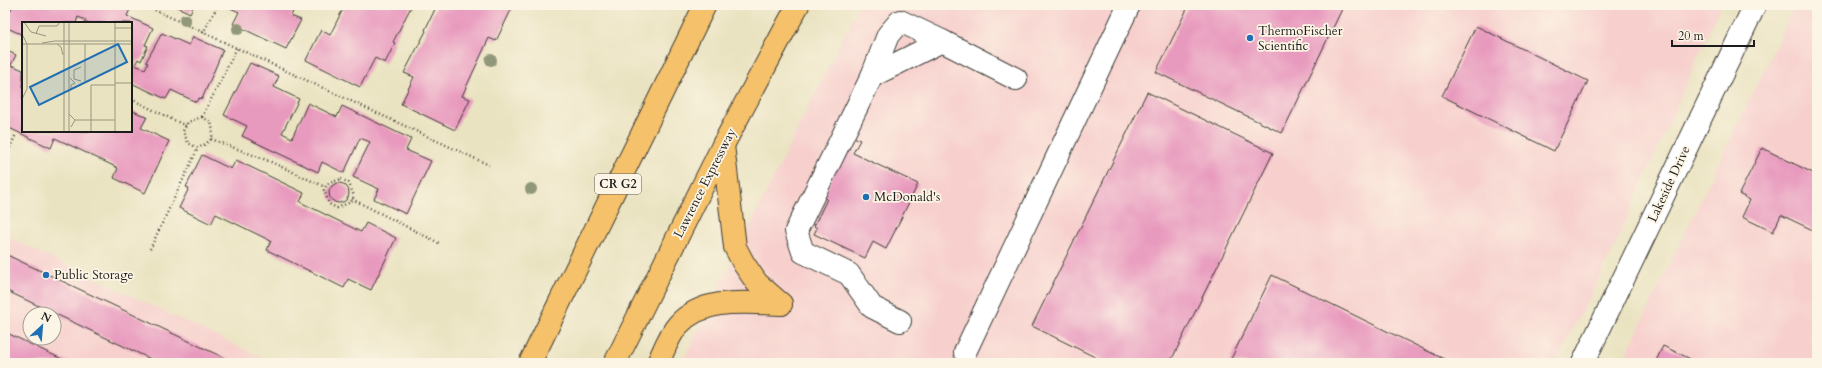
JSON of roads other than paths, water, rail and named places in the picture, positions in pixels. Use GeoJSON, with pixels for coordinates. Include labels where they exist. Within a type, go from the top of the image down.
{"type":"FeatureCollection","features":[{"type":"Feature","properties":{"kind":"highway","name":"CR G2"},"geometry":{"type":"LineString","coordinates":[[530,363],[705,5]]}},
{"type":"Feature","properties":{"kind":"highway","name":"Lawrence Expressway"},"geometry":{"type":"LineString","coordinates":[[615,363],[723,145],[798,5]]}},
{"type":"Feature","properties":{"kind":"highway"},"geometry":{"type":"LineString","coordinates":[[658,363],[678,325],[695,311],[730,302],[781,304],[758,283],[744,264],[735,247],[723,145]]}},
{"type":"Feature","properties":{"kind":"street"},"geometry":{"type":"LineString","coordinates":[[965,352],[1129,5]]}},
{"type":"Feature","properties":{"kind":"street","name":"Lakeside Drive"},"geometry":{"type":"LineString","coordinates":[[1583,363],[1755,5]]}},
{"type":"Feature","properties":{"kind":"street"},"geometry":{"type":"LineString","coordinates":[[900,321],[872,307],[849,274],[803,252],[796,232],[872,76],[888,35],[900,21],[1016,79]]}},
{"type":"Feature","properties":{"kind":"street"},"geometry":{"type":"LineString","coordinates":[[872,76],[942,41]]}},
{"type":"Feature","properties":{"kind":"place","name":"ThermoFischer Scientific"},"geometry":{"type":"Point","coordinates":[1250,38]}},
{"type":"Feature","properties":{"kind":"place","name":"McDonald's"},"geometry":{"type":"Point","coordinates":[866,197]}},
{"type":"Feature","properties":{"kind":"place","name":"Public Storage"},"geometry":{"type":"Point","coordinates":[46,275]}}]}
